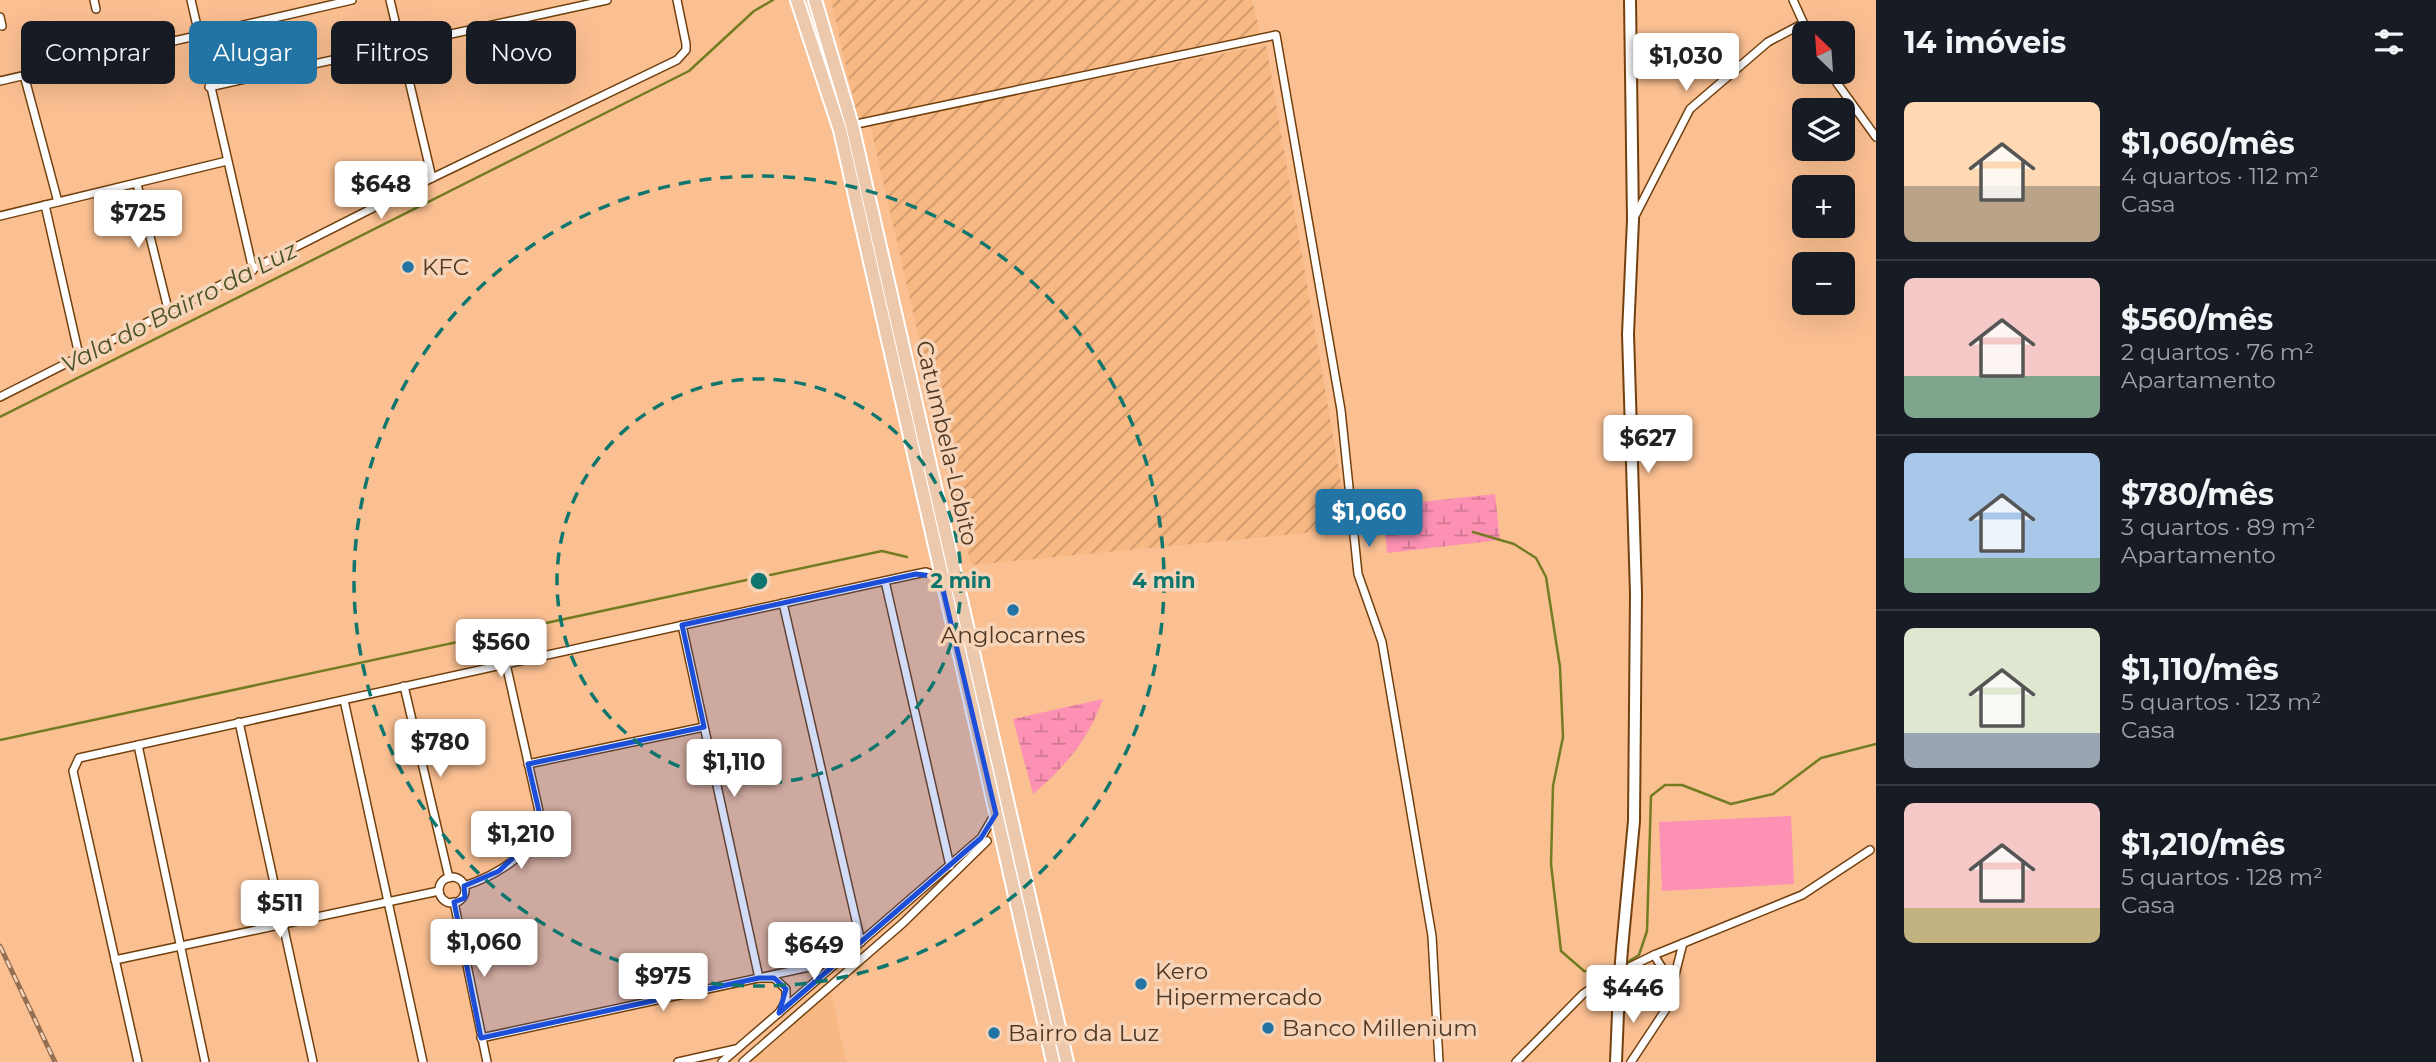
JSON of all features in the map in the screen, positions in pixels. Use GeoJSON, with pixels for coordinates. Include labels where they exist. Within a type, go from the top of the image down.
{"type":"FeatureCollection","features":[{"type":"Feature","properties":{"kind":"main road","name":"Catumbela-Lobito"},"geometry":{"type":"LineString","coordinates":[[816,0],[852,125],[1067,1062]]}},
{"type":"Feature","properties":{"kind":"main road","name":"Catumbela-Lobito"},"geometry":{"type":"LineString","coordinates":[[798,1],[840,130],[940,577],[1004,841],[1053,1062]]}},
{"type":"Feature","properties":{"kind":"street"},"geometry":{"type":"LineString","coordinates":[[94,0],[96,9]]}},
{"type":"Feature","properties":{"kind":"street"},"geometry":{"type":"LineString","coordinates":[[191,0],[195,21]]}},
{"type":"Feature","properties":{"kind":"street"},"geometry":{"type":"LineString","coordinates":[[265,21],[352,0]]}},
{"type":"Feature","properties":{"kind":"street"},"geometry":{"type":"LineString","coordinates":[[390,0],[395,21]]}},
{"type":"Feature","properties":{"kind":"street"},"geometry":{"type":"LineString","coordinates":[[452,35],[607,0]]}},
{"type":"Feature","properties":{"kind":"street"},"geometry":{"type":"LineString","coordinates":[[0,397],[168,309],[253,270],[432,178],[680,58],[686,44],[677,0]]}},
{"type":"Feature","properties":{"kind":"street"},"geometry":{"type":"LineString","coordinates":[[1616,1062],[1619,988],[1634,821],[1636,593],[1628,334],[1633,220],[1630,0]]}},
{"type":"Feature","properties":{"kind":"street"},"geometry":{"type":"LineString","coordinates":[[1793,0],[1801,21]]}},
{"type":"Feature","properties":{"kind":"street"},"geometry":{"type":"LineString","coordinates":[[0,17],[2,26]]}},
{"type":"Feature","properties":{"kind":"street"},"geometry":{"type":"LineString","coordinates":[[1633,220],[1690,109],[1768,42],[1792,29]]}},
{"type":"Feature","properties":{"kind":"street"},"geometry":{"type":"LineString","coordinates":[[852,125],[1276,35],[1340,410],[1358,574],[1382,642],[1427,909],[1439,1062]]}},
{"type":"Feature","properties":{"kind":"street"},"geometry":{"type":"LineString","coordinates":[[209,87],[331,62]]}},
{"type":"Feature","properties":{"kind":"street"},"geometry":{"type":"LineString","coordinates":[[0,81],[21,76]]}},
{"type":"Feature","properties":{"kind":"street"},"geometry":{"type":"LineString","coordinates":[[26,84],[58,202]]}},
{"type":"Feature","properties":{"kind":"street"},"geometry":{"type":"LineString","coordinates":[[208,84],[253,270]]}},
{"type":"Feature","properties":{"kind":"street"},"geometry":{"type":"LineString","coordinates":[[410,84],[432,178]]}},
{"type":"Feature","properties":{"kind":"street"},"geometry":{"type":"LineString","coordinates":[[1838,84],[1876,137]]}},
{"type":"Feature","properties":{"kind":"street"},"geometry":{"type":"LineString","coordinates":[[0,216],[227,162]]}},
{"type":"Feature","properties":{"kind":"street"},"geometry":{"type":"LineString","coordinates":[[137,184],[168,309]]}},
{"type":"Feature","properties":{"kind":"street"},"geometry":{"type":"LineString","coordinates":[[45,205],[79,355]]}},
{"type":"Feature","properties":{"kind":"street"},"geometry":{"type":"LineString","coordinates":[[916,574],[936,557]]}},
{"type":"Feature","properties":{"kind":"street"},"geometry":{"type":"LineString","coordinates":[[138,1062],[73,771],[79,758],[916,574],[926,572],[940,577]]}},
{"type":"Feature","properties":{"kind":"street"},"geometry":{"type":"LineString","coordinates":[[885,581],[950,866]]}},
{"type":"Feature","properties":{"kind":"street"},"geometry":{"type":"LineString","coordinates":[[783,603],[861,942]]}},
{"type":"Feature","properties":{"kind":"street"},"geometry":{"type":"LineString","coordinates":[[682,625],[759,978]]}},
{"type":"Feature","properties":{"kind":"street"},"geometry":{"type":"LineString","coordinates":[[464,886],[499,871],[538,834],[541,820],[506,664]]}},
{"type":"Feature","properties":{"kind":"street"},"geometry":{"type":"LineString","coordinates":[[404,686],[449,878]]}},
{"type":"Feature","properties":{"kind":"street"},"geometry":{"type":"LineString","coordinates":[[344,700],[423,1062]]}},
{"type":"Feature","properties":{"kind":"street"},"geometry":{"type":"LineString","coordinates":[[239,722],[313,1062]]}},
{"type":"Feature","properties":{"kind":"street"},"geometry":{"type":"LineString","coordinates":[[528,764],[704,727]]}},
{"type":"Feature","properties":{"kind":"street"},"geometry":{"type":"LineString","coordinates":[[138,745],[205,1062]]}},
{"type":"Feature","properties":{"kind":"street"},"geometry":{"type":"LineString","coordinates":[[722,1062],[950,866],[975,843],[996,814]]}},
{"type":"Feature","properties":{"kind":"street"},"geometry":{"type":"LineString","coordinates":[[743,1062],[903,923],[987,841]]}},
{"type":"Feature","properties":{"kind":"street"},"geometry":{"type":"LineString","coordinates":[[975,843],[1004,841]]}},
{"type":"Feature","properties":{"kind":"street"},"geometry":{"type":"LineString","coordinates":[[1516,1062],[1583,994],[1617,973],[1802,895],[1870,850]]}},
{"type":"Feature","properties":{"kind":"street"},"geometry":{"type":"LineString","coordinates":[[449,878],[456,878],[464,886],[464,894],[454,902],[446,901],[439,891],[442,881],[449,878]]}},
{"type":"Feature","properties":{"kind":"street"},"geometry":{"type":"LineString","coordinates":[[115,960],[389,904],[439,891]]}},
{"type":"Feature","properties":{"kind":"street"},"geometry":{"type":"LineString","coordinates":[[454,902],[487,1062]]}},
{"type":"Feature","properties":{"kind":"street"},"geometry":{"type":"LineString","coordinates":[[1631,1062],[1670,1003],[1683,943]]}},
{"type":"Feature","properties":{"kind":"street"},"geometry":{"type":"LineString","coordinates":[[1654,956],[1672,984]]}},
{"type":"Feature","properties":{"kind":"street"},"geometry":{"type":"LineString","coordinates":[[481,1038],[839,961]]}},
{"type":"Feature","properties":{"kind":"street"},"geometry":{"type":"LineString","coordinates":[[759,978],[774,978],[786,989],[786,1001],[779,1013]]}},
{"type":"Feature","properties":{"kind":"street"},"geometry":{"type":"LineString","coordinates":[[678,1062],[737,1049]]}},
{"type":"Feature","properties":{"kind":"highlighted area"},"geometry":{"type":"Polygon","coordinates":[[[916,574],[940,577],[996,814],[981,838],[779,1013],[786,989],[774,978],[759,978],[481,1038],[454,902],[465,898],[464,886],[499,871],[538,834],[541,820],[528,764],[704,727],[682,625],[916,574]]]}},
{"type":"Feature","properties":{"kind":"shaded area"},"geometry":{"type":"Polygon","coordinates":[[[831,0],[1252,0],[1260,33],[858,119],[831,0]]]}},
{"type":"Feature","properties":{"kind":"shaded area"},"geometry":{"type":"Polygon","coordinates":[[[1266,45],[1349,529],[971,565],[870,124],[1266,45]]]}},
{"type":"Feature","properties":{"kind":"shaded area"},"geometry":{"type":"Polygon","coordinates":[[[830,986],[846,1062],[743,1062],[830,986]]]}},
{"type":"Feature","properties":{"kind":"green space"},"geometry":{"type":"Polygon","coordinates":[[[1495,494],[1500,540],[1387,553],[1382,506],[1495,494]]]}},
{"type":"Feature","properties":{"kind":"green space"},"geometry":{"type":"Polygon","coordinates":[[[1103,699],[1075,751],[1033,794],[1013,719],[1103,699]]]}},
{"type":"Feature","properties":{"kind":"green space"},"geometry":{"type":"Polygon","coordinates":[[[1791,816],[1794,884],[1662,891],[1659,822],[1791,816]]]}},
{"type":"Feature","properties":{"kind":"waterway","name":"Vala do Bairro da Luz"},"geometry":{"type":"LineString","coordinates":[[0,417],[689,71],[754,11],[773,0]]}},
{"type":"Feature","properties":{"kind":"waterway"},"geometry":{"type":"LineString","coordinates":[[1473,532],[1514,544],[1536,558],[1546,577],[1560,667],[1563,737],[1553,786],[1551,864],[1561,951],[1584,971],[1608,974]]}},
{"type":"Feature","properties":{"kind":"waterway"},"geometry":{"type":"LineString","coordinates":[[0,740],[882,551],[907,557]]}},
{"type":"Feature","properties":{"kind":"waterway"},"geometry":{"type":"LineString","coordinates":[[1626,963],[1639,955],[1647,931],[1651,796],[1665,785],[1682,785],[1731,804],[1773,794],[1821,758],[1876,744]]}},
{"type":"Feature","properties":{"kind":"railway"},"geometry":{"type":"LineString","coordinates":[[0,946],[55,1062]]}},
{"type":"Feature","properties":{"kind":"place","name":"KFC"},"geometry":{"type":"Point","coordinates":[408,267]}},
{"type":"Feature","properties":{"kind":"place","name":"Anglocarnes"},"geometry":{"type":"Point","coordinates":[1013,610]}},
{"type":"Feature","properties":{"kind":"place","name":"Kero Hipermercado"},"geometry":{"type":"Point","coordinates":[1141,984]}},
{"type":"Feature","properties":{"kind":"place","name":"Banco Millenium"},"geometry":{"type":"Point","coordinates":[1268,1028]}},
{"type":"Feature","properties":{"kind":"place","name":"Bairro da Luz"},"geometry":{"type":"Point","coordinates":[994,1033]}}]}
